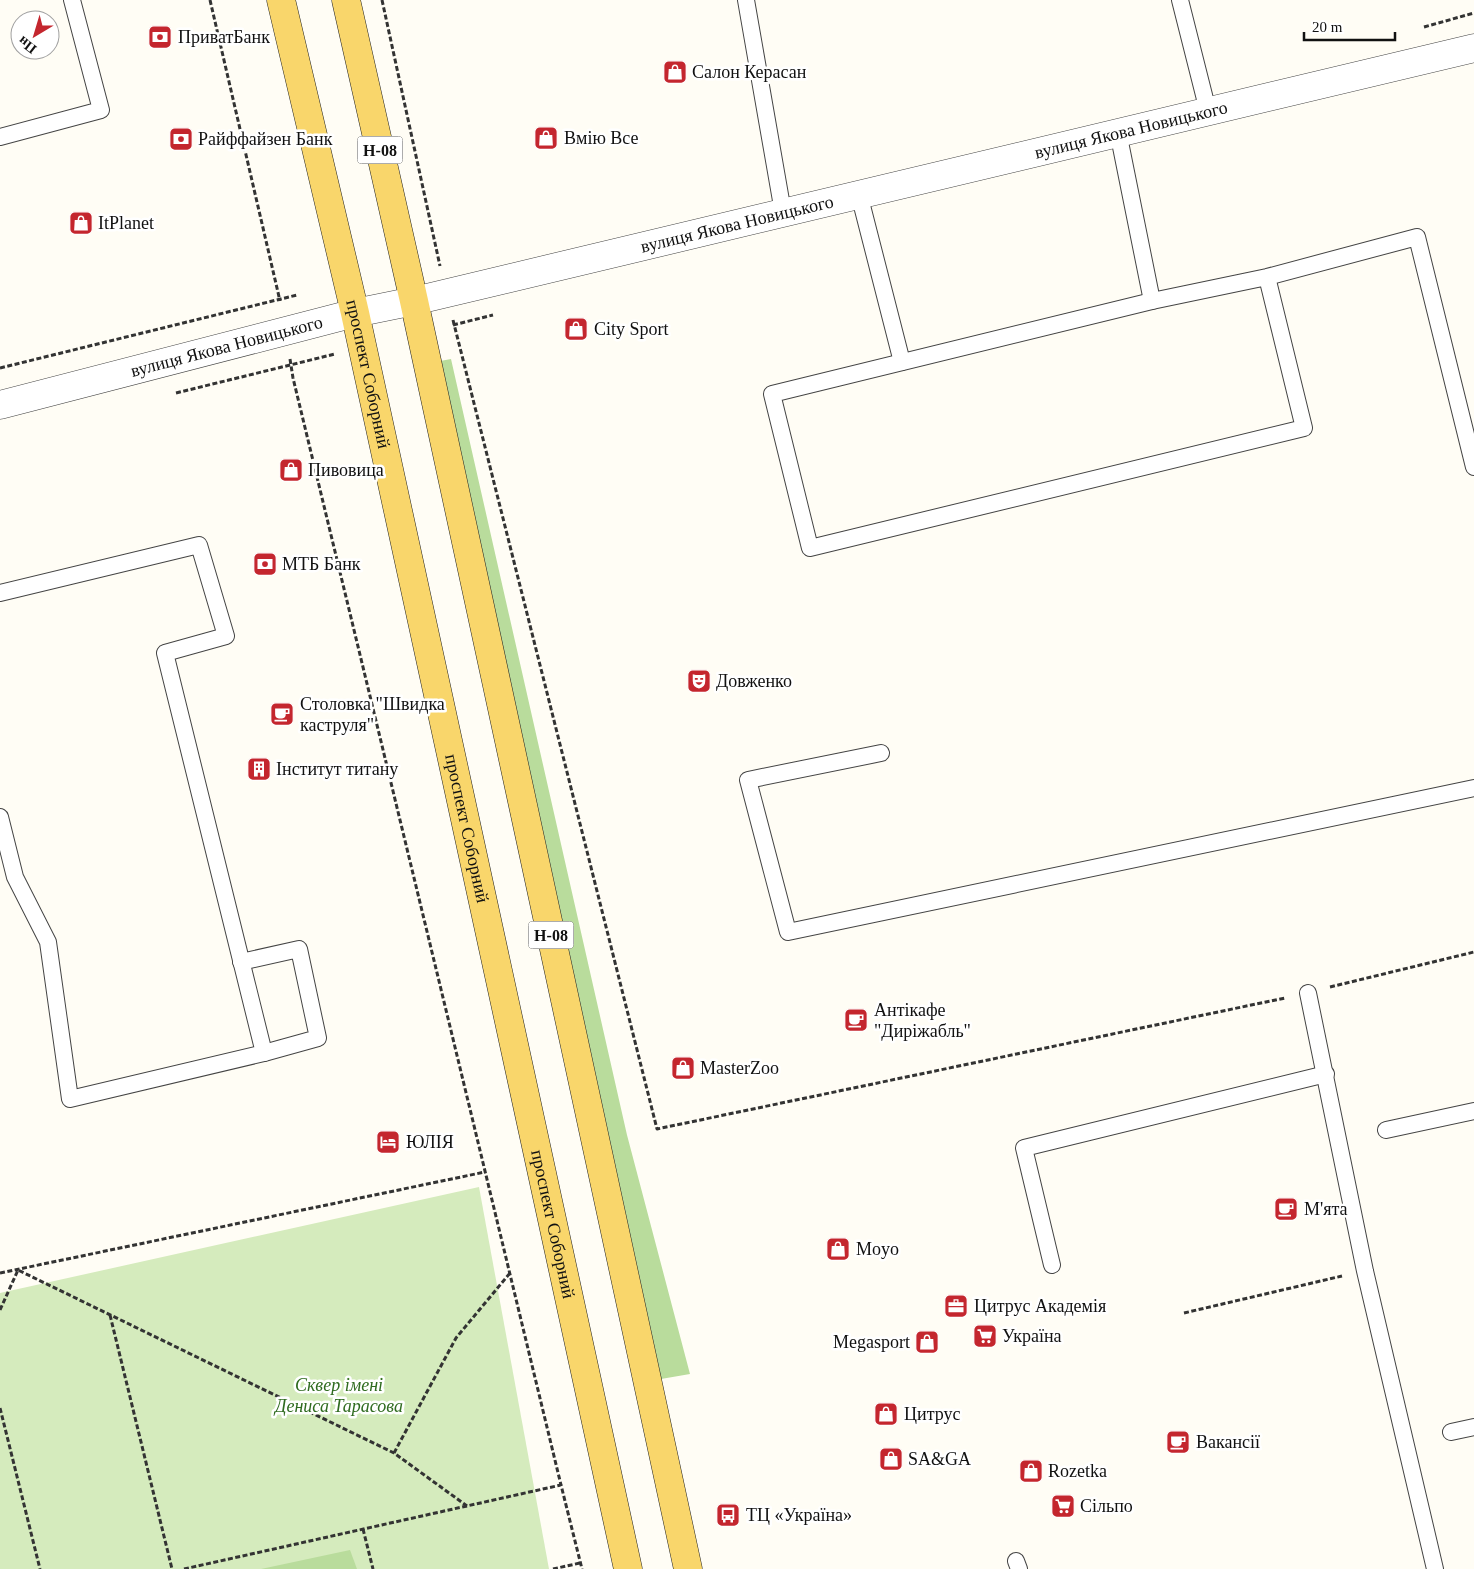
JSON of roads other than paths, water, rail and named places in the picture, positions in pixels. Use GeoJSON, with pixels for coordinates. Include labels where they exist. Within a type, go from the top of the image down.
{"type":"FeatureCollection","features":[{"type":"Feature","properties":{"kind":"main road","name":"проспект Соборний"},"geometry":{"type":"LineString","coordinates":[[281,0],[355,313],[628,1569]]}},
{"type":"Feature","properties":{"kind":"main road","name":"Н-08"},"geometry":{"type":"LineString","coordinates":[[346,0],[414,301],[688,1569]]}},
{"type":"Feature","properties":{"kind":"street","name":"вулиця Якова Новицького"},"geometry":{"type":"LineString","coordinates":[[0,405],[355,313],[414,301],[1474,48]]}},
{"type":"Feature","properties":{"kind":"lane"},"geometry":{"type":"LineString","coordinates":[[0,137],[101,110],[72,0]]}},
{"type":"Feature","properties":{"kind":"lane"},"geometry":{"type":"LineString","coordinates":[[746,0],[783,212]]}},
{"type":"Feature","properties":{"kind":"lane"},"geometry":{"type":"LineString","coordinates":[[1180,0],[1208,111]]}},
{"type":"Feature","properties":{"kind":"lane"},"geometry":{"type":"LineString","coordinates":[[1118,132],[1152,301]]}},
{"type":"Feature","properties":{"kind":"lane"},"geometry":{"type":"LineString","coordinates":[[859,194],[902,362]]}},
{"type":"Feature","properties":{"kind":"lane"},"geometry":{"type":"LineString","coordinates":[[1267,277],[1304,428],[810,548],[772,394],[1152,301],[1267,277],[1417,237],[1474,467]]}},
{"type":"Feature","properties":{"kind":"lane"},"geometry":{"type":"LineString","coordinates":[[0,593],[200,545],[226,636],[165,653],[264,1053]]}},
{"type":"Feature","properties":{"kind":"lane"},"geometry":{"type":"LineString","coordinates":[[882,753],[748,780],[788,932],[1474,788]]}},
{"type":"Feature","properties":{"kind":"lane"},"geometry":{"type":"LineString","coordinates":[[0,817],[8,878],[48,942],[70,1099],[264,1053],[318,1038],[299,949],[241,962]]}},
{"type":"Feature","properties":{"kind":"lane"},"geometry":{"type":"LineString","coordinates":[[1308,993],[1365,1271],[1435,1569]]}},
{"type":"Feature","properties":{"kind":"lane"},"geometry":{"type":"LineString","coordinates":[[1052,1265],[1024,1148],[1326,1074]]}},
{"type":"Feature","properties":{"kind":"lane"},"geometry":{"type":"LineString","coordinates":[[1386,1130],[1474,1111]]}},
{"type":"Feature","properties":{"kind":"lane"},"geometry":{"type":"LineString","coordinates":[[1451,1432],[1474,1427]]}},
{"type":"Feature","properties":{"kind":"place","name":"ПриватБанк"},"geometry":{"type":"Point","coordinates":[160,37]}},
{"type":"Feature","properties":{"kind":"place","name":"Салон Керасан"},"geometry":{"type":"Point","coordinates":[675,72]}},
{"type":"Feature","properties":{"kind":"place","name":"Вмію Все"},"geometry":{"type":"Point","coordinates":[546,138]}},
{"type":"Feature","properties":{"kind":"place","name":"Райффайзен Банк"},"geometry":{"type":"Point","coordinates":[181,139]}},
{"type":"Feature","properties":{"kind":"place","name":"ItPlanet"},"geometry":{"type":"Point","coordinates":[81,223]}},
{"type":"Feature","properties":{"kind":"place","name":"City Sport"},"geometry":{"type":"Point","coordinates":[576,329]}},
{"type":"Feature","properties":{"kind":"place","name":"Пивовица"},"geometry":{"type":"Point","coordinates":[291,470]}},
{"type":"Feature","properties":{"kind":"place","name":"МТБ Банк"},"geometry":{"type":"Point","coordinates":[265,564]}},
{"type":"Feature","properties":{"kind":"place","name":"Довженко"},"geometry":{"type":"Point","coordinates":[699,681]}},
{"type":"Feature","properties":{"kind":"place","name":"Столовка \"Швидка каструля\""},"geometry":{"type":"Point","coordinates":[282,714]}},
{"type":"Feature","properties":{"kind":"place","name":"Інститут титану"},"geometry":{"type":"Point","coordinates":[259,769]}},
{"type":"Feature","properties":{"kind":"place","name":"Антiкафе \"Дирiжабль\""},"geometry":{"type":"Point","coordinates":[856,1020]}},
{"type":"Feature","properties":{"kind":"place","name":"MasterZoo"},"geometry":{"type":"Point","coordinates":[683,1068]}},
{"type":"Feature","properties":{"kind":"place","name":"ЮЛІЯ"},"geometry":{"type":"Point","coordinates":[388,1142]}},
{"type":"Feature","properties":{"kind":"place","name":"М'ята"},"geometry":{"type":"Point","coordinates":[1286,1209]}},
{"type":"Feature","properties":{"kind":"place","name":"Moyo"},"geometry":{"type":"Point","coordinates":[838,1249]}},
{"type":"Feature","properties":{"kind":"place","name":"Цитрус Академія"},"geometry":{"type":"Point","coordinates":[956,1306]}},
{"type":"Feature","properties":{"kind":"place","name":"Україна"},"geometry":{"type":"Point","coordinates":[985,1336]}},
{"type":"Feature","properties":{"kind":"place","name":"Megasport"},"geometry":{"type":"Point","coordinates":[927,1342]}},
{"type":"Feature","properties":{"kind":"place","name":"Цитрус"},"geometry":{"type":"Point","coordinates":[886,1414]}},
{"type":"Feature","properties":{"kind":"place","name":"Вакансії"},"geometry":{"type":"Point","coordinates":[1178,1442]}},
{"type":"Feature","properties":{"kind":"place","name":"SA&GA"},"geometry":{"type":"Point","coordinates":[891,1459]}},
{"type":"Feature","properties":{"kind":"place","name":"Rozetka"},"geometry":{"type":"Point","coordinates":[1031,1471]}},
{"type":"Feature","properties":{"kind":"place","name":"Сільпо"},"geometry":{"type":"Point","coordinates":[1063,1506]}},
{"type":"Feature","properties":{"kind":"place","name":"ТЦ «Україна»"},"geometry":{"type":"Point","coordinates":[728,1515]}},
{"type":"Feature","properties":{"kind":"park label","name":"Сквер імені Дениса Тарасова"},"geometry":{"type":"Point","coordinates":[339,1395]}}]}
